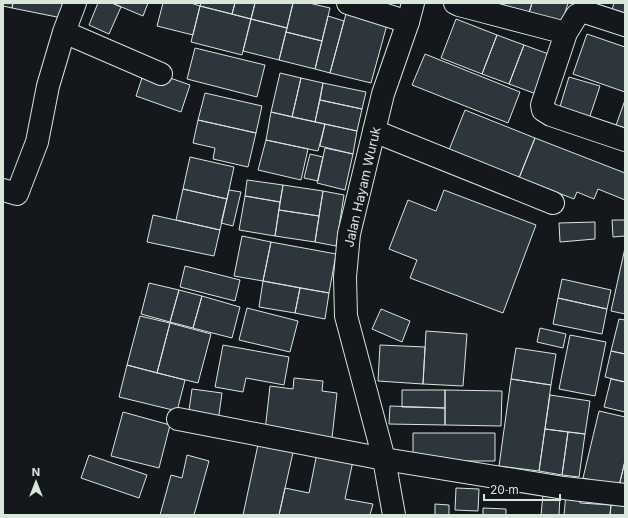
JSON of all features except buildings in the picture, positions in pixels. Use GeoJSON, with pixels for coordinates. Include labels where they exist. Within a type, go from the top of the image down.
{"type":"FeatureCollection","features":[{"type":"Feature","properties":{"kind":"street"},"geometry":{"type":"LineString","coordinates":[[3,190],[18,194],[37,142],[48,86],[64,32],[75,3]]}},
{"type":"Feature","properties":{"kind":"street"},"geometry":{"type":"LineString","coordinates":[[348,3],[410,12]]}},
{"type":"Feature","properties":{"kind":"street"},"geometry":{"type":"LineString","coordinates":[[455,3],[566,33]]}},
{"type":"Feature","properties":{"kind":"street","name":"Jalan Hayam Wuruk"},"geometry":{"type":"LineString","coordinates":[[394,515],[384,459],[346,316],[345,277],[349,234],[374,131],[410,12]]}},
{"type":"Feature","properties":{"kind":"street"},"geometry":{"type":"LineString","coordinates":[[625,25],[585,12],[576,15],[566,33],[542,105],[543,110],[550,115],[625,140]]}},
{"type":"Feature","properties":{"kind":"street"},"geometry":{"type":"LineString","coordinates":[[64,32],[161,74]]}},
{"type":"Feature","properties":{"kind":"street"},"geometry":{"type":"LineString","coordinates":[[374,131],[553,203]]}},
{"type":"Feature","properties":{"kind":"street"},"geometry":{"type":"LineString","coordinates":[[178,419],[384,459],[564,488],[625,495]]}}]}
